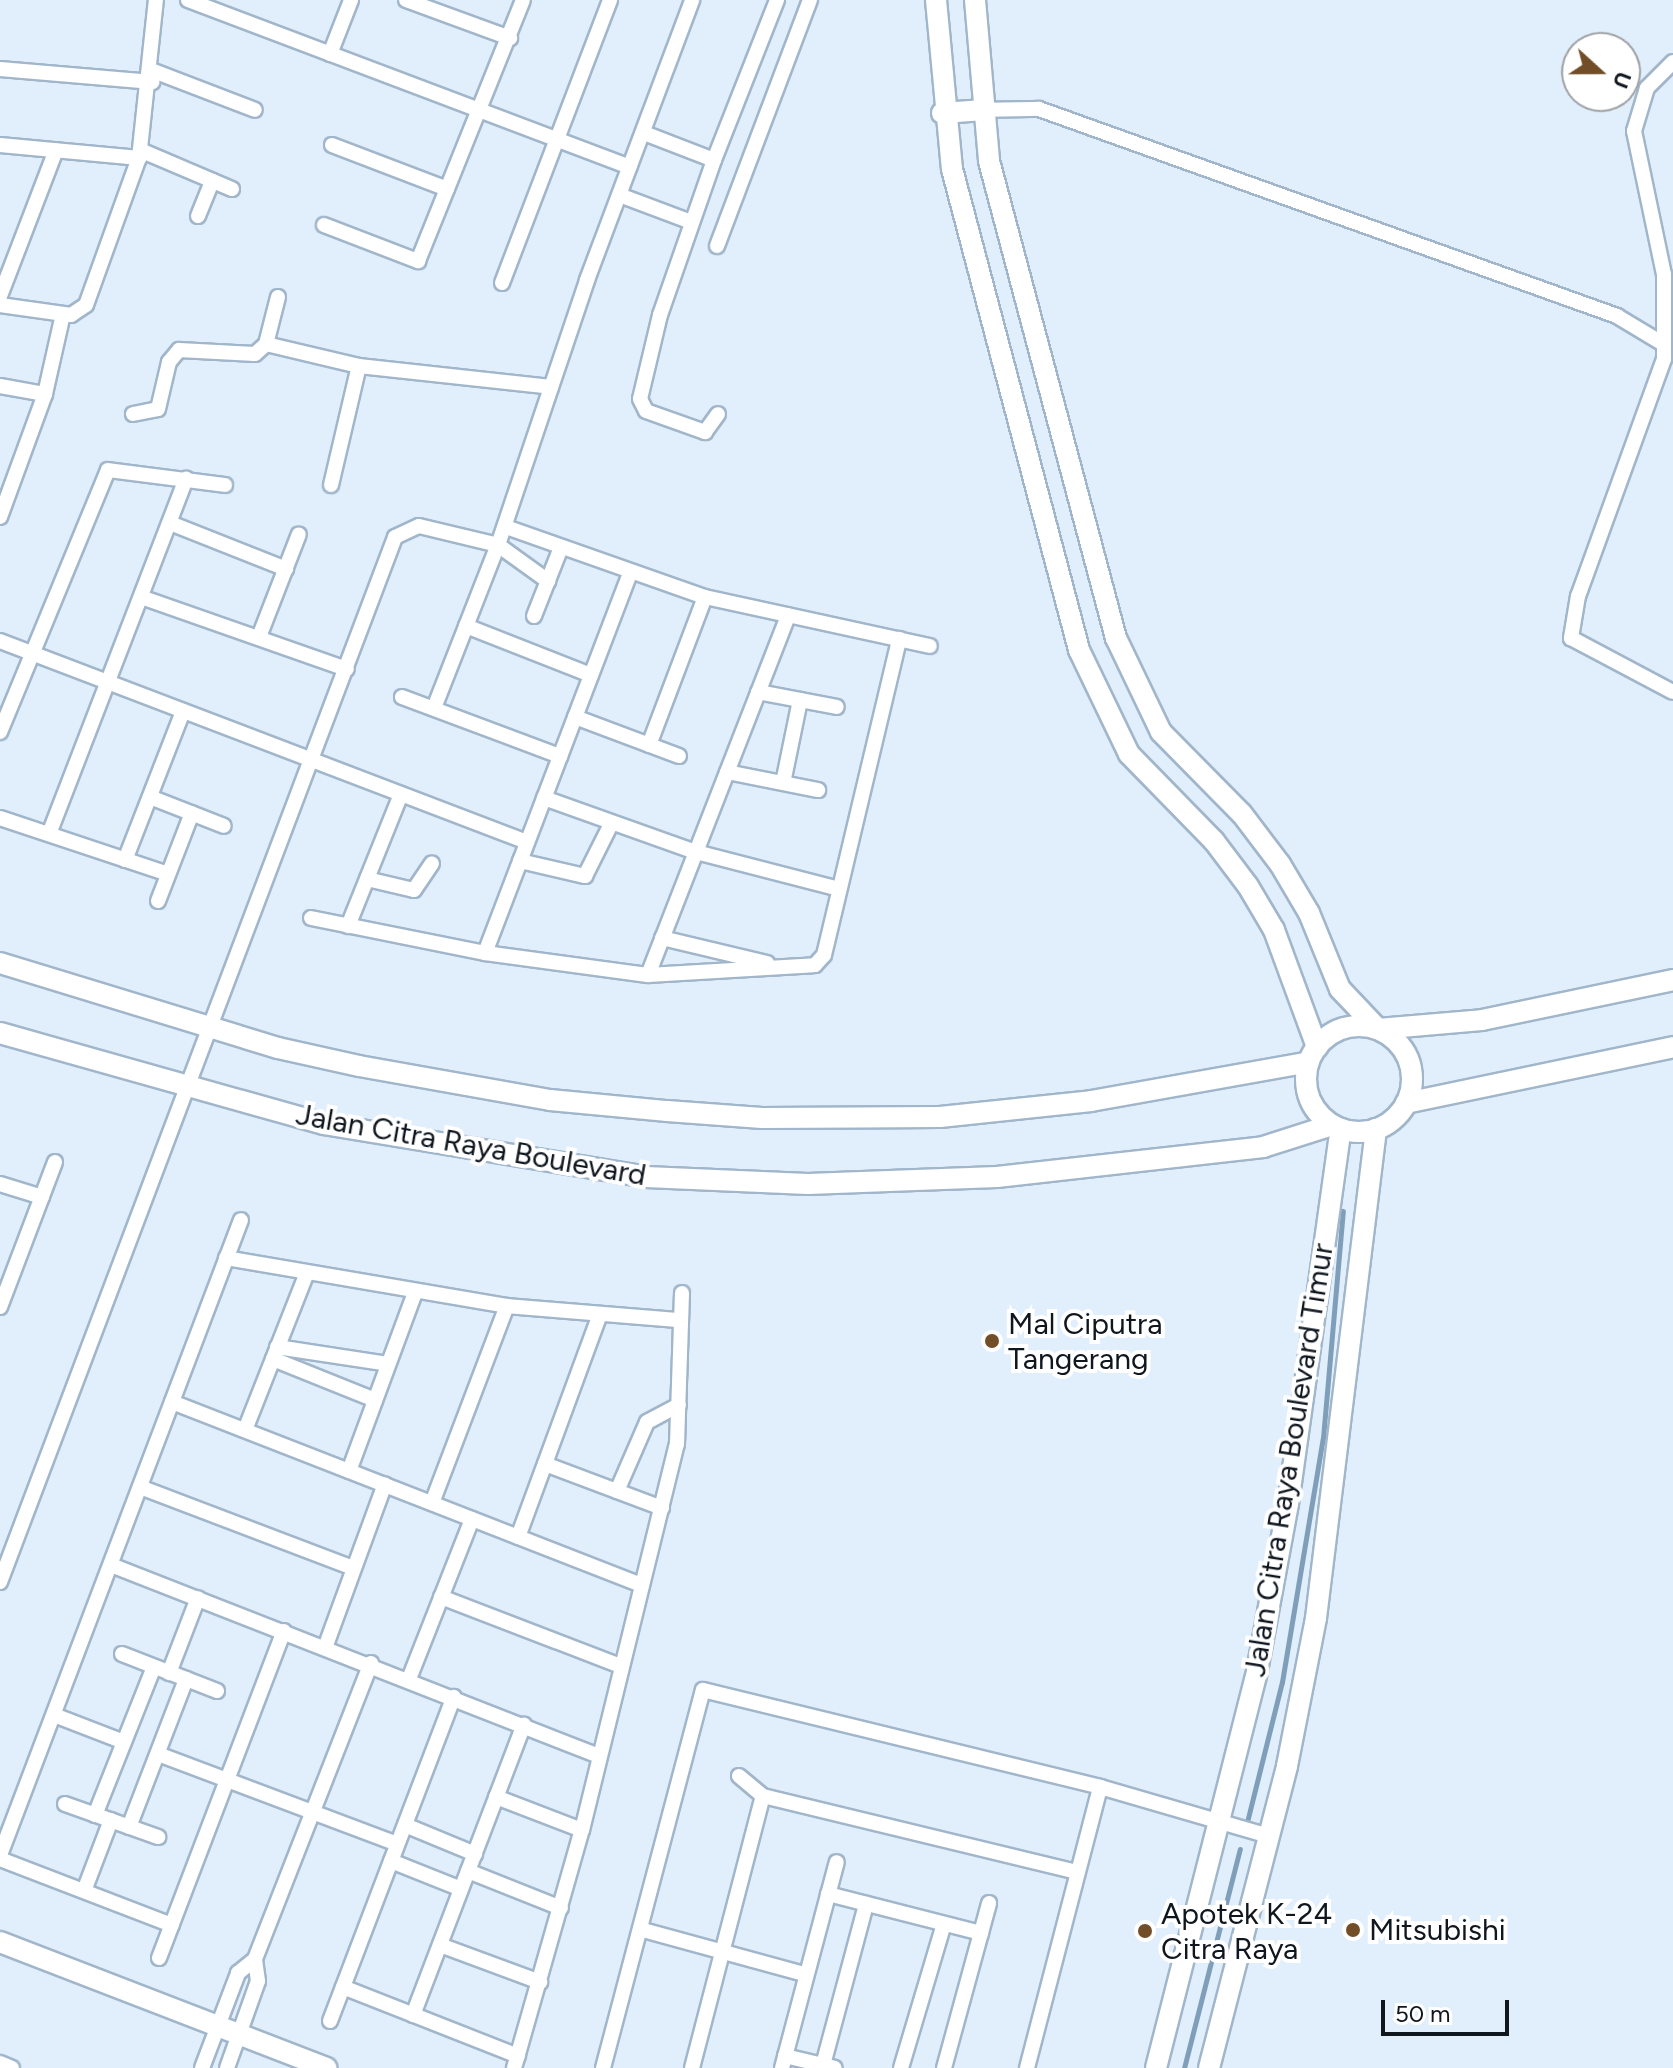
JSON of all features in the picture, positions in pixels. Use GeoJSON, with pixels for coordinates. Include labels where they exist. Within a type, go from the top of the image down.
{"type":"FeatureCollection","features":[{"type":"Feature","properties":{"kind":"street"},"geometry":{"type":"LineString","coordinates":[[0,305],[63,314],[86,305],[139,154],[152,76],[156,0]]}},
{"type":"Feature","properties":{"kind":"street"},"geometry":{"type":"LineString","coordinates":[[188,0],[630,167]]}},
{"type":"Feature","properties":{"kind":"street"},"geometry":{"type":"LineString","coordinates":[[330,54],[351,0]]}},
{"type":"Feature","properties":{"kind":"street"},"geometry":{"type":"LineString","coordinates":[[406,0],[432,5],[510,38]]}},
{"type":"Feature","properties":{"kind":"street"},"geometry":{"type":"LineString","coordinates":[[324,225],[414,262],[510,38],[523,0]]}},
{"type":"Feature","properties":{"kind":"street"},"geometry":{"type":"LineString","coordinates":[[502,283],[610,0]]}},
{"type":"Feature","properties":{"kind":"street"},"geometry":{"type":"LineString","coordinates":[[434,708],[506,527],[551,387],[692,0]]}},
{"type":"Feature","properties":{"kind":"street"},"geometry":{"type":"LineString","coordinates":[[718,414],[705,432],[640,406],[660,315],[691,222],[777,0]]}},
{"type":"Feature","properties":{"kind":"street"},"geometry":{"type":"LineString","coordinates":[[717,246],[810,0]]}},
{"type":"Feature","properties":{"kind":"street"},"geometry":{"type":"LineString","coordinates":[[936,0],[942,113],[972,254],[1085,665],[1129,754],[1248,886],[1274,930],[1313,1055],[1307,1091],[1337,1127],[1376,1129],[1406,1103],[1673,1047]]}},
{"type":"Feature","properties":{"kind":"street"},"geometry":{"type":"LineString","coordinates":[[975,0],[981,110],[1018,275],[1116,638],[1137,692],[1161,732],[1242,814],[1280,864],[1309,913],[1340,989],[1408,1060],[1406,1103]]}},
{"type":"Feature","properties":{"kind":"street"},"geometry":{"type":"LineString","coordinates":[[1673,62],[1647,88],[1634,131],[1664,274],[1664,359],[1578,596],[1571,638],[1673,692]]}},
{"type":"Feature","properties":{"kind":"street"},"geometry":{"type":"LineString","coordinates":[[0,69],[152,76],[255,110]]}},
{"type":"Feature","properties":{"kind":"street"},"geometry":{"type":"LineString","coordinates":[[942,113],[1039,109],[1617,316],[1662,343]]}},
{"type":"Feature","properties":{"kind":"street"},"geometry":{"type":"LineString","coordinates":[[644,133],[714,160]]}},
{"type":"Feature","properties":{"kind":"street"},"geometry":{"type":"LineString","coordinates":[[0,145],[139,154],[232,189]]}},
{"type":"Feature","properties":{"kind":"street"},"geometry":{"type":"LineString","coordinates":[[332,145],[447,189]]}},
{"type":"Feature","properties":{"kind":"street"},"geometry":{"type":"LineString","coordinates":[[0,296],[56,150]]}},
{"type":"Feature","properties":{"kind":"street"},"geometry":{"type":"LineString","coordinates":[[198,216],[212,181]]}},
{"type":"Feature","properties":{"kind":"street"},"geometry":{"type":"LineString","coordinates":[[622,196],[691,222]]}},
{"type":"Feature","properties":{"kind":"street"},"geometry":{"type":"LineString","coordinates":[[133,414],[158,409],[169,362],[179,350],[255,354],[266,344],[278,297]]}},
{"type":"Feature","properties":{"kind":"street"},"geometry":{"type":"LineString","coordinates":[[0,517],[45,394],[63,314]]}},
{"type":"Feature","properties":{"kind":"street"},"geometry":{"type":"LineString","coordinates":[[266,344],[359,366],[551,387]]}},
{"type":"Feature","properties":{"kind":"street"},"geometry":{"type":"LineString","coordinates":[[331,485],[359,366]]}},
{"type":"Feature","properties":{"kind":"street"},"geometry":{"type":"LineString","coordinates":[[0,386],[45,394]]}},
{"type":"Feature","properties":{"kind":"street"},"geometry":{"type":"LineString","coordinates":[[0,732],[108,470],[225,485]]}},
{"type":"Feature","properties":{"kind":"street"},"geometry":{"type":"LineString","coordinates":[[49,834],[186,479]]}},
{"type":"Feature","properties":{"kind":"street"},"geometry":{"type":"LineString","coordinates":[[170,523],[286,569]]}},
{"type":"Feature","properties":{"kind":"street"},"geometry":{"type":"LineString","coordinates":[[0,1582],[191,1089],[311,760],[399,532],[419,526],[498,545],[548,581]]}},
{"type":"Feature","properties":{"kind":"street"},"geometry":{"type":"LineString","coordinates":[[506,527],[629,575],[705,597],[930,646]]}},
{"type":"Feature","properties":{"kind":"street"},"geometry":{"type":"LineString","coordinates":[[259,637],[299,534]]}},
{"type":"Feature","properties":{"kind":"street"},"geometry":{"type":"LineString","coordinates":[[534,616],[560,550]]}},
{"type":"Feature","properties":{"kind":"street"},"geometry":{"type":"LineString","coordinates":[[485,953],[629,575]]}},
{"type":"Feature","properties":{"kind":"street"},"geometry":{"type":"LineString","coordinates":[[141,597],[347,669]]}},
{"type":"Feature","properties":{"kind":"street"},"geometry":{"type":"LineString","coordinates":[[649,745],[705,597]]}},
{"type":"Feature","properties":{"kind":"street"},"geometry":{"type":"LineString","coordinates":[[648,975],[788,615]]}},
{"type":"Feature","properties":{"kind":"street"},"geometry":{"type":"LineString","coordinates":[[466,626],[591,675]]}},
{"type":"Feature","properties":{"kind":"street"},"geometry":{"type":"LineString","coordinates":[[311,918],[485,953],[648,975],[698,976],[771,964],[821,960],[899,639]]}},
{"type":"Feature","properties":{"kind":"street"},"geometry":{"type":"LineString","coordinates":[[0,641],[527,842]]}},
{"type":"Feature","properties":{"kind":"street"},"geometry":{"type":"LineString","coordinates":[[758,692],[837,707]]}},
{"type":"Feature","properties":{"kind":"street"},"geometry":{"type":"LineString","coordinates":[[402,697],[560,756]]}},
{"type":"Feature","properties":{"kind":"street"},"geometry":{"type":"LineString","coordinates":[[783,783],[800,700]]}},
{"type":"Feature","properties":{"kind":"street"},"geometry":{"type":"LineString","coordinates":[[125,860],[183,711]]}},
{"type":"Feature","properties":{"kind":"street"},"geometry":{"type":"LineString","coordinates":[[575,717],[679,756]]}},
{"type":"Feature","properties":{"kind":"street"},"geometry":{"type":"LineString","coordinates":[[727,772],[818,790]]}},
{"type":"Feature","properties":{"kind":"street"},"geometry":{"type":"LineString","coordinates":[[348,926],[401,794]]}},
{"type":"Feature","properties":{"kind":"street"},"geometry":{"type":"LineString","coordinates":[[150,797],[224,826]]}},
{"type":"Feature","properties":{"kind":"street"},"geometry":{"type":"LineString","coordinates":[[544,798],[696,852],[839,889]]}},
{"type":"Feature","properties":{"kind":"street"},"geometry":{"type":"LineString","coordinates":[[158,901],[192,813]]}},
{"type":"Feature","properties":{"kind":"street"},"geometry":{"type":"LineString","coordinates":[[0,818],[168,874]]}},
{"type":"Feature","properties":{"kind":"street"},"geometry":{"type":"LineString","coordinates":[[520,861],[585,876],[611,824]]}},
{"type":"Feature","properties":{"kind":"street"},"geometry":{"type":"LineString","coordinates":[[367,879],[414,890],[432,863]]}},
{"type":"Feature","properties":{"kind":"street"},"geometry":{"type":"LineString","coordinates":[[662,938],[771,964]]}},
{"type":"Feature","properties":{"kind":"street","name":"Jalan Citra Raya Boulevard"},"geometry":{"type":"LineString","coordinates":[[0,963],[278,1048],[499,1093],[762,1118],[955,1115],[1091,1101],[1313,1055]]}},
{"type":"Feature","properties":{"kind":"street"},"geometry":{"type":"LineString","coordinates":[[1313,1055],[1344,1028],[1378,1029],[1482,1020],[1673,980]]}},
{"type":"Feature","properties":{"kind":"street","name":"Jalan Citra Raya Boulevard"},"geometry":{"type":"LineString","coordinates":[[0,1033],[324,1124],[507,1158],[743,1183],[1020,1175],[1263,1147],[1337,1127]]}},
{"type":"Feature","properties":{"kind":"street","name":"Jalan Citra Raya Boulevard Timur"},"geometry":{"type":"LineString","coordinates":[[1156,2068],[1230,1826],[1288,1504],[1337,1127]]}},
{"type":"Feature","properties":{"kind":"street","name":"Jalan Citra Raya Boulevard Timur"},"geometry":{"type":"LineString","coordinates":[[1209,2068],[1318,1602],[1376,1129]]}},
{"type":"Feature","properties":{"kind":"street"},"geometry":{"type":"LineString","coordinates":[[0,1307],[55,1162]]}},
{"type":"Feature","properties":{"kind":"street"},"geometry":{"type":"LineString","coordinates":[[0,1184],[42,1197]]}},
{"type":"Feature","properties":{"kind":"street"},"geometry":{"type":"LineString","coordinates":[[172,1925],[0,1857],[241,1220]]}},
{"type":"Feature","properties":{"kind":"street"},"geometry":{"type":"LineString","coordinates":[[226,1258],[415,1293],[507,1306],[599,1317],[679,1320]]}},
{"type":"Feature","properties":{"kind":"street"},"geometry":{"type":"LineString","coordinates":[[245,1430],[307,1273]]}},
{"type":"Feature","properties":{"kind":"street"},"geometry":{"type":"LineString","coordinates":[[349,1471],[415,1293]]}},
{"type":"Feature","properties":{"kind":"street"},"geometry":{"type":"LineString","coordinates":[[343,1987],[516,2062],[582,1830],[639,1584],[662,1508],[679,1405],[682,1293]]}},
{"type":"Feature","properties":{"kind":"street"},"geometry":{"type":"LineString","coordinates":[[432,1503],[507,1306]]}},
{"type":"Feature","properties":{"kind":"street"},"geometry":{"type":"LineString","coordinates":[[518,1537],[599,1317]]}},
{"type":"Feature","properties":{"kind":"street"},"geometry":{"type":"LineString","coordinates":[[275,1353],[388,1364]]}},
{"type":"Feature","properties":{"kind":"street"},"geometry":{"type":"LineString","coordinates":[[275,1353],[375,1400]]}},
{"type":"Feature","properties":{"kind":"street"},"geometry":{"type":"LineString","coordinates":[[172,1402],[639,1584]]}},
{"type":"Feature","properties":{"kind":"street"},"geometry":{"type":"LineString","coordinates":[[617,1491],[647,1422],[679,1405]]}},
{"type":"Feature","properties":{"kind":"street"},"geometry":{"type":"LineString","coordinates":[[545,1464],[662,1508]]}},
{"type":"Feature","properties":{"kind":"street"},"geometry":{"type":"LineString","coordinates":[[326,1645],[385,1484]]}},
{"type":"Feature","properties":{"kind":"street"},"geometry":{"type":"LineString","coordinates":[[140,1487],[353,1568]]}},
{"type":"Feature","properties":{"kind":"street"},"geometry":{"type":"LineString","coordinates":[[409,1679],[472,1519]]}},
{"type":"Feature","properties":{"kind":"street"},"geometry":{"type":"LineString","coordinates":[[111,1565],[326,1645],[599,1756]]}},
{"type":"Feature","properties":{"kind":"street"},"geometry":{"type":"LineString","coordinates":[[441,1597],[621,1666]]}},
{"type":"Feature","properties":{"kind":"street"},"geometry":{"type":"LineString","coordinates":[[169,1673],[198,1598]]}},
{"type":"Feature","properties":{"kind":"street"},"geometry":{"type":"LineString","coordinates":[[159,1958],[284,1631]]}},
{"type":"Feature","properties":{"kind":"street"},"geometry":{"type":"LineString","coordinates":[[122,1654],[217,1691]]}},
{"type":"Feature","properties":{"kind":"street"},"geometry":{"type":"LineString","coordinates":[[202,2068],[233,1985],[255,1959],[371,1663]]}},
{"type":"Feature","properties":{"kind":"street"},"geometry":{"type":"LineString","coordinates":[[95,1815],[154,1667]]}},
{"type":"Feature","properties":{"kind":"street"},"geometry":{"type":"LineString","coordinates":[[129,1827],[186,1679]]}},
{"type":"Feature","properties":{"kind":"street"},"geometry":{"type":"LineString","coordinates":[[603,2068],[643,1930],[703,1690],[1100,1787],[1264,1835]]}},
{"type":"Feature","properties":{"kind":"street"},"geometry":{"type":"LineString","coordinates":[[330,2021],[454,1697]]}},
{"type":"Feature","properties":{"kind":"street"},"geometry":{"type":"LineString","coordinates":[[54,1715],[124,1742]]}},
{"type":"Feature","properties":{"kind":"street"},"geometry":{"type":"LineString","coordinates":[[413,2015],[524,1725]]}},
{"type":"Feature","properties":{"kind":"street"},"geometry":{"type":"LineString","coordinates":[[158,1754],[397,1844]]}},
{"type":"Feature","properties":{"kind":"street"},"geometry":{"type":"LineString","coordinates":[[739,1776],[763,1796],[1077,1872]]}},
{"type":"Feature","properties":{"kind":"street"},"geometry":{"type":"LineString","coordinates":[[1027,2068],[1100,1787]]}},
{"type":"Feature","properties":{"kind":"street"},"geometry":{"type":"LineString","coordinates":[[692,2068],[719,1952],[763,1796]]}},
{"type":"Feature","properties":{"kind":"street"},"geometry":{"type":"LineString","coordinates":[[496,1797],[582,1830]]}},
{"type":"Feature","properties":{"kind":"street"},"geometry":{"type":"LineString","coordinates":[[65,1804],[158,1837]]}},
{"type":"Feature","properties":{"kind":"street"},"geometry":{"type":"LineString","coordinates":[[84,1891],[111,1820]]}},
{"type":"Feature","properties":{"kind":"street"},"geometry":{"type":"LineString","coordinates":[[405,1825],[475,1854]]}},
{"type":"Feature","properties":{"kind":"street"},"geometry":{"type":"LineString","coordinates":[[391,1861],[461,1889]]}},
{"type":"Feature","properties":{"kind":"street"},"geometry":{"type":"LineString","coordinates":[[837,1862],[804,1974],[783,2062],[829,2066],[866,1904]]}},
{"type":"Feature","properties":{"kind":"street"},"geometry":{"type":"LineString","coordinates":[[468,1871],[561,1908]]}},
{"type":"Feature","properties":{"kind":"street"},"geometry":{"type":"LineString","coordinates":[[828,1894],[981,1933]]}},
{"type":"Feature","properties":{"kind":"street"},"geometry":{"type":"LineString","coordinates":[[944,2068],[989,1903]]}},
{"type":"Feature","properties":{"kind":"street"},"geometry":{"type":"LineString","coordinates":[[901,2068],[944,1924]]}},
{"type":"Feature","properties":{"kind":"street"},"geometry":{"type":"LineString","coordinates":[[643,1930],[804,1974]]}},
{"type":"Feature","properties":{"kind":"street"},"geometry":{"type":"LineString","coordinates":[[0,1942],[243,2025],[326,2068]]}},
{"type":"Feature","properties":{"kind":"street"},"geometry":{"type":"LineString","coordinates":[[440,1945],[540,1982]]}},
{"type":"Feature","properties":{"kind":"street"},"geometry":{"type":"LineString","coordinates":[[227,2068],[254,1994],[255,1959]]}},
{"type":"Feature","properties":{"kind":"street"},"geometry":{"type":"LineString","coordinates":[[0,2063],[12,2068]]}},
{"type":"Feature","properties":{"kind":"waterway"},"geometry":{"type":"LineString","coordinates":[[1247,1822],[1282,1682],[1323,1438],[1343,1211]]}},
{"type":"Feature","properties":{"kind":"waterway"},"geometry":{"type":"LineString","coordinates":[[1184,2068],[1240,1849]]}},
{"type":"Feature","properties":{"kind":"place","name":"Mal Ciputra Tangerang"},"geometry":{"type":"Point","coordinates":[992,1341]}},
{"type":"Feature","properties":{"kind":"place","name":"Mitsubishi"},"geometry":{"type":"Point","coordinates":[1353,1930]}},
{"type":"Feature","properties":{"kind":"place","name":"Apotek K-24 Citra Raya"},"geometry":{"type":"Point","coordinates":[1145,1931]}}]}
